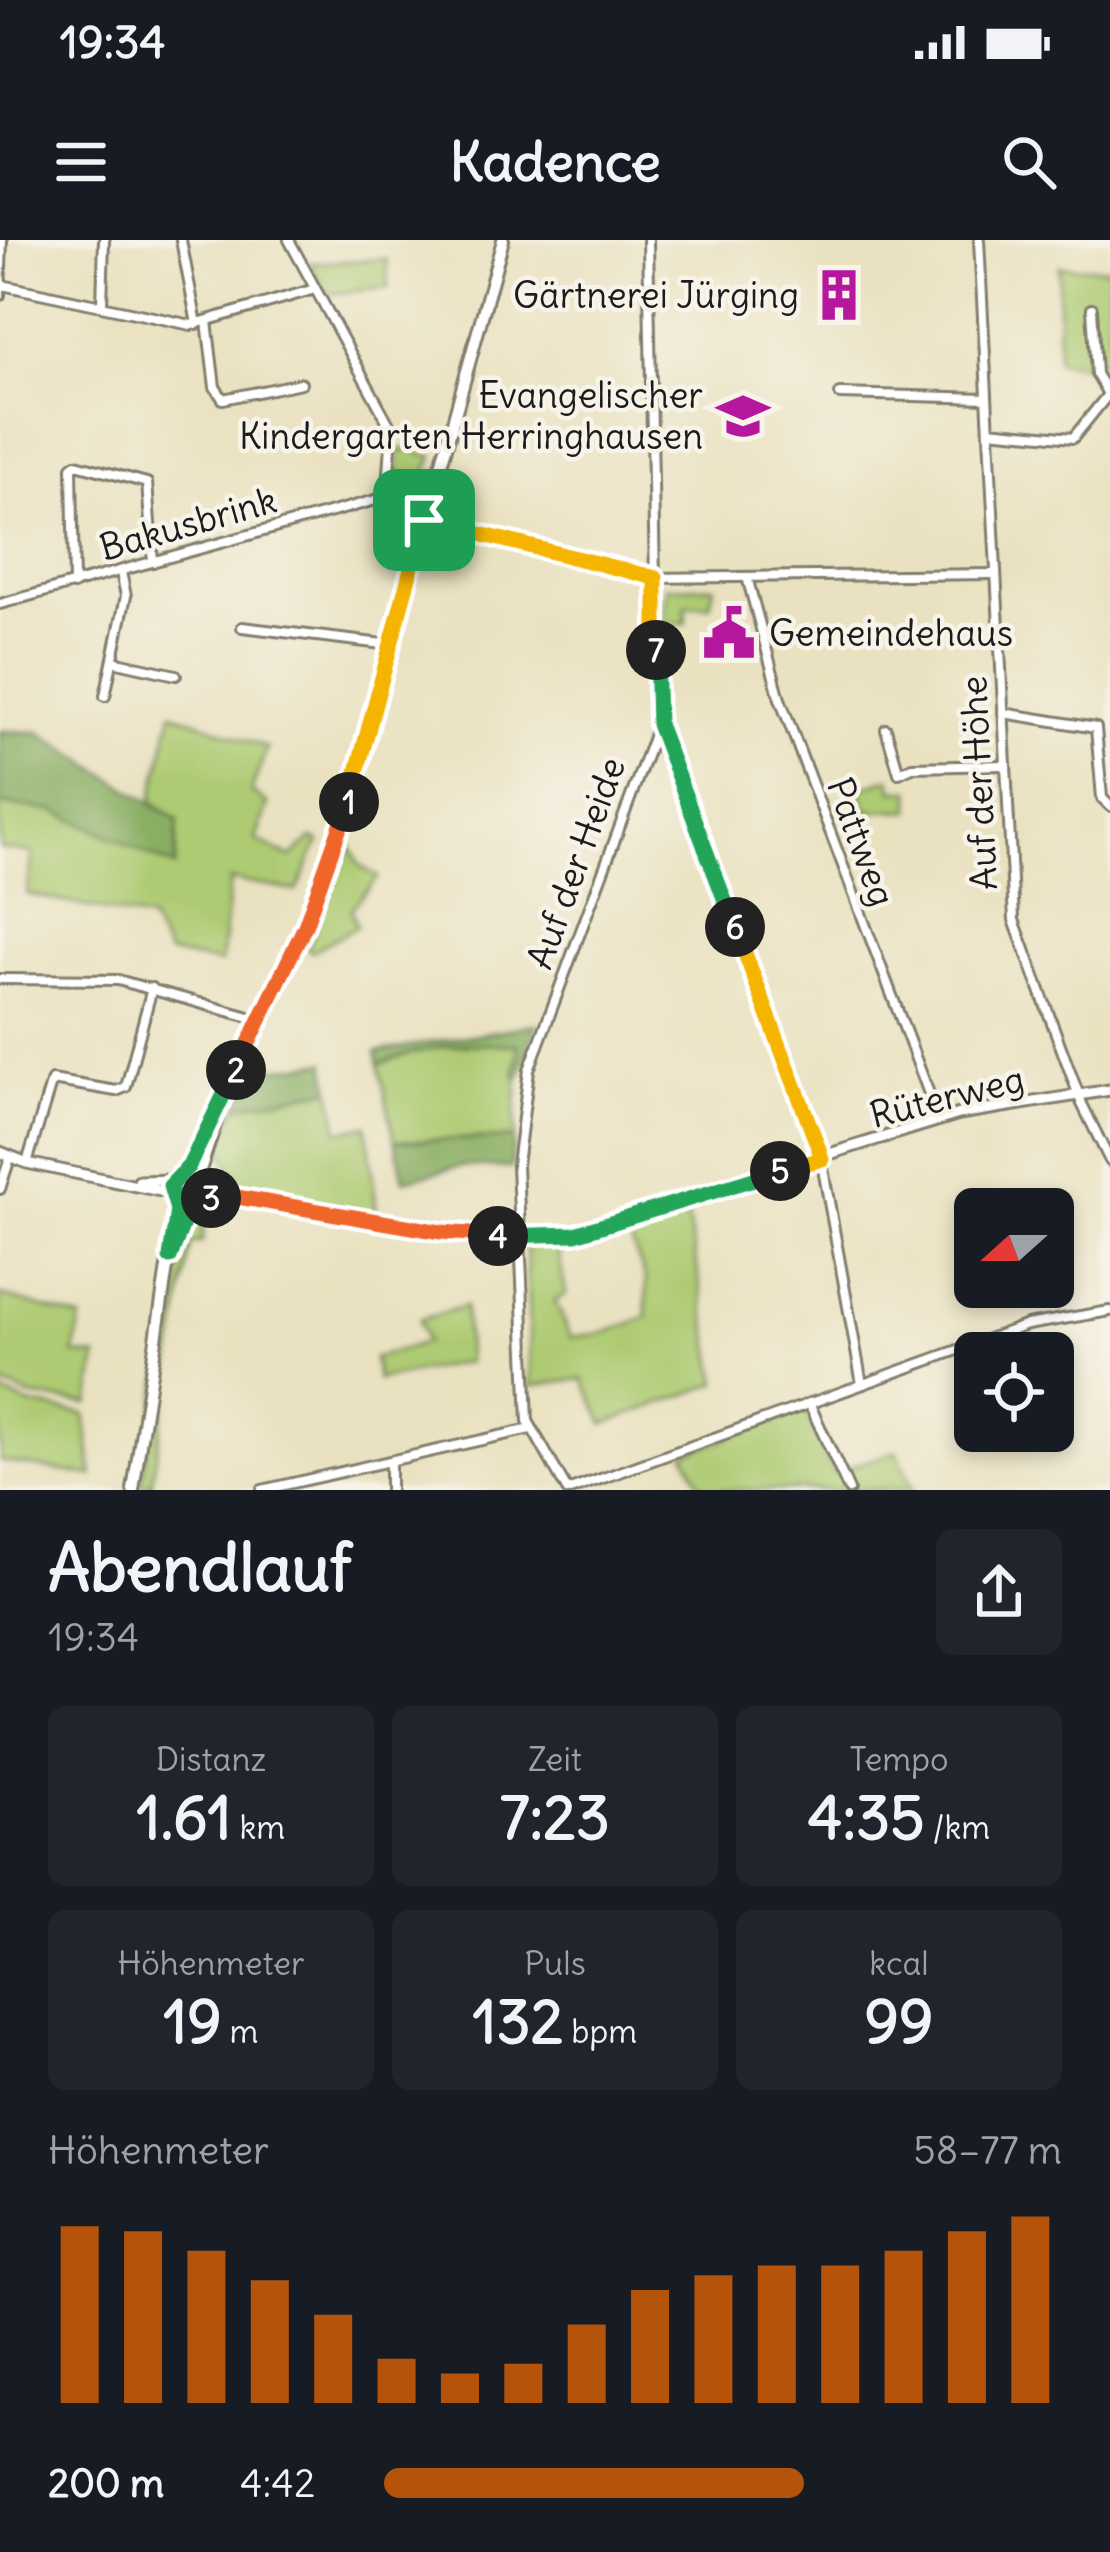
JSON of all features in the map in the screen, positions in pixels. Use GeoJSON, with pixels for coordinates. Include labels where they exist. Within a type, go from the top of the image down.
{"type":"FeatureCollection","features":[{"type":"Feature","properties":{"kind":"main road"},"geometry":{"type":"LineString","coordinates":[[177,1195],[197,1182],[224,1096],[335,848],[503,240]]}},
{"type":"Feature","properties":{"kind":"main road"},"geometry":{"type":"LineString","coordinates":[[177,1195],[197,1182]]}},
{"type":"Feature","properties":{"kind":"main road"},"geometry":{"type":"LineString","coordinates":[[133,1490],[177,1195]]}},
{"type":"Feature","properties":{"kind":"street"},"geometry":{"type":"LineString","coordinates":[[2,240],[1,290],[202,322],[315,289]]}},
{"type":"Feature","properties":{"kind":"street"},"geometry":{"type":"LineString","coordinates":[[102,305],[104,240]]}},
{"type":"Feature","properties":{"kind":"street"},"geometry":{"type":"LineString","coordinates":[[181,240],[214,387],[223,399],[302,383]]}},
{"type":"Feature","properties":{"kind":"street"},"geometry":{"type":"LineString","coordinates":[[289,240],[392,430],[390,496],[400,511],[656,578],[995,574]]}},
{"type":"Feature","properties":{"kind":"street","name":"Auf der Heide"},"geometry":{"type":"LineString","coordinates":[[569,1490],[530,1429],[517,1165],[529,1070],[658,724],[648,240]]}},
{"type":"Feature","properties":{"kind":"street","name":"Auf der Höhe"},"geometry":{"type":"LineString","coordinates":[[979,240],[1015,925],[1079,1094],[1110,1161]]}},
{"type":"Feature","properties":{"kind":"street"},"geometry":{"type":"LineString","coordinates":[[989,430],[1073,438],[1109,393],[1096,374],[1092,308]]}},
{"type":"Feature","properties":{"kind":"street"},"geometry":{"type":"LineString","coordinates":[[839,394],[987,398]]}},
{"type":"Feature","properties":{"kind":"street"},"geometry":{"type":"LineString","coordinates":[[74,585],[72,467],[80,464],[148,483],[153,562]]}},
{"type":"Feature","properties":{"kind":"street","name":"Bakusbrink"},"geometry":{"type":"LineString","coordinates":[[0,604],[390,496]]}},
{"type":"Feature","properties":{"kind":"street"},"geometry":{"type":"LineString","coordinates":[[105,696],[126,596],[122,572]]}},
{"type":"Feature","properties":{"kind":"street","name":"Pattweg"},"geometry":{"type":"LineString","coordinates":[[747,577],[780,699],[939,1120]]}},
{"type":"Feature","properties":{"kind":"street"},"geometry":{"type":"LineString","coordinates":[[242,627],[391,646]]}},
{"type":"Feature","properties":{"kind":"street"},"geometry":{"type":"LineString","coordinates":[[113,661],[176,674]]}},
{"type":"Feature","properties":{"kind":"street"},"geometry":{"type":"LineString","coordinates":[[1003,713],[1096,728],[1102,798],[1110,806]]}},
{"type":"Feature","properties":{"kind":"street"},"geometry":{"type":"LineString","coordinates":[[658,724],[822,1159],[862,1384]]}},
{"type":"Feature","properties":{"kind":"street"},"geometry":{"type":"LineString","coordinates":[[886,729],[899,773],[912,767],[1006,765]]}},
{"type":"Feature","properties":{"kind":"street"},"geometry":{"type":"LineString","coordinates":[[0,979],[118,980],[260,1021]]}},
{"type":"Feature","properties":{"kind":"street"},"geometry":{"type":"LineString","coordinates":[[26,1163],[52,1080],[116,1091],[126,1087],[152,988]]}},
{"type":"Feature","properties":{"kind":"street","name":"Rüterweg"},"geometry":{"type":"LineString","coordinates":[[197,1182],[237,1197],[441,1232],[575,1234],[939,1120],[1110,1090]]}},
{"type":"Feature","properties":{"kind":"street"},"geometry":{"type":"LineString","coordinates":[[0,1189],[5,1155],[26,1163],[134,1181],[177,1195]]}},
{"type":"Feature","properties":{"kind":"street"},"geometry":{"type":"LineString","coordinates":[[569,1490],[1027,1325],[1110,1311]]}},
{"type":"Feature","properties":{"kind":"street"},"geometry":{"type":"LineString","coordinates":[[809,1403],[849,1490]]}},
{"type":"Feature","properties":{"kind":"street"},"geometry":{"type":"LineString","coordinates":[[262,1490],[530,1429]]}},
{"type":"Feature","properties":{"kind":"street"},"geometry":{"type":"LineString","coordinates":[[390,1463],[390,1490]]}},
{"type":"Feature","properties":{"kind":"green space"},"geometry":{"type":"Polygon","coordinates":[[[387,259],[388,288],[327,294],[310,263],[387,259]]]}},
{"type":"Feature","properties":{"kind":"green space"},"geometry":{"type":"Polygon","coordinates":[[[1059,266],[1110,268],[1110,380],[1093,366],[1057,361],[1059,266]]]}},
{"type":"Feature","properties":{"kind":"green space"},"geometry":{"type":"Polygon","coordinates":[[[400,449],[433,456],[413,504],[399,487],[400,449]]]}},
{"type":"Feature","properties":{"kind":"green space"},"geometry":{"type":"Polygon","coordinates":[[[714,586],[710,605],[686,606],[686,623],[664,623],[666,587],[714,586]]]}},
{"type":"Feature","properties":{"kind":"green space"},"geometry":{"type":"Polygon","coordinates":[[[172,712],[267,748],[251,792],[268,804],[256,840],[291,857],[312,838],[319,841],[297,891],[230,880],[221,963],[168,954],[150,920],[27,894],[33,853],[0,849],[0,804],[55,811],[174,866],[178,820],[152,801],[172,712]]]}},
{"type":"Feature","properties":{"kind":"green space"},"geometry":{"type":"Polygon","coordinates":[[[0,731],[39,732],[178,820],[175,867],[55,811],[0,804],[0,731]]]}},
{"type":"Feature","properties":{"kind":"green space"},"geometry":{"type":"Polygon","coordinates":[[[891,778],[893,790],[911,790],[911,810],[868,811],[859,788],[891,778]]]}},
{"type":"Feature","properties":{"kind":"green space"},"geometry":{"type":"Polygon","coordinates":[[[351,846],[360,866],[378,877],[351,909],[357,926],[311,952],[307,948],[351,846]]]}},
{"type":"Feature","properties":{"kind":"green space"},"geometry":{"type":"Polygon","coordinates":[[[537,1024],[520,1076],[515,1075],[519,1045],[448,1046],[379,1064],[376,1052],[537,1024]]]}},
{"type":"Feature","properties":{"kind":"green space"},"geometry":{"type":"Polygon","coordinates":[[[469,1042],[520,1045],[514,1138],[395,1141],[379,1064],[421,1048],[469,1042]]]}},
{"type":"Feature","properties":{"kind":"green space"},"geometry":{"type":"Polygon","coordinates":[[[326,1062],[331,1089],[238,1106],[254,1071],[326,1062]]]}},
{"type":"Feature","properties":{"kind":"green space"},"geometry":{"type":"Polygon","coordinates":[[[331,1089],[339,1131],[367,1125],[377,1213],[242,1189],[220,1146],[238,1106],[331,1089]]]}},
{"type":"Feature","properties":{"kind":"green space"},"geometry":{"type":"Polygon","coordinates":[[[514,1138],[511,1168],[462,1166],[404,1180],[395,1141],[514,1138]]]}},
{"type":"Feature","properties":{"kind":"green space"},"geometry":{"type":"Polygon","coordinates":[[[216,1205],[232,1205],[205,1213],[202,1242],[191,1244],[151,1486],[141,1484],[188,1222],[216,1205]]]}},
{"type":"Feature","properties":{"kind":"green space"},"geometry":{"type":"Polygon","coordinates":[[[686,1208],[718,1383],[604,1424],[583,1379],[531,1386],[526,1250],[531,1244],[557,1246],[566,1294],[555,1301],[571,1337],[605,1333],[647,1317],[646,1279],[626,1228],[686,1208]]]}},
{"type":"Feature","properties":{"kind":"green space"},"geometry":{"type":"Polygon","coordinates":[[[0,1295],[81,1319],[74,1354],[97,1357],[89,1404],[30,1396],[0,1383],[0,1295]]]}},
{"type":"Feature","properties":{"kind":"green space"},"geometry":{"type":"Polygon","coordinates":[[[465,1306],[467,1362],[377,1380],[374,1358],[426,1342],[419,1320],[465,1306]]]}},
{"type":"Feature","properties":{"kind":"green space"},"geometry":{"type":"Polygon","coordinates":[[[0,1392],[31,1405],[85,1414],[93,1476],[0,1461],[0,1392]]]}},
{"type":"Feature","properties":{"kind":"green space"},"geometry":{"type":"Polygon","coordinates":[[[805,1410],[833,1473],[897,1451],[913,1490],[703,1490],[685,1453],[805,1410]]]}},
{"type":"Feature","properties":{"kind":"place","name":"Gärtnerei Jürging"},"geometry":{"type":"Point","coordinates":[839,295]}},
{"type":"Feature","properties":{"kind":"place","name":"Evangelischer Kindergarten Herringhausen"},"geometry":{"type":"Point","coordinates":[743,416]}},
{"type":"Feature","properties":{"kind":"place","name":"Gemeindehaus"},"geometry":{"type":"Point","coordinates":[729,633]}},
{"type":"Feature","properties":{"kind":"route"},"geometry":{"type":"LineString","coordinates":[[424,520],[656,578],[658,724],[822,1159],[560,1237],[467,1235],[237,1197],[202,1197],[190,1205],[170,1257],[177,1202],[170,1193],[172,1180],[189,1166],[323,882],[424,520]]}}]}
